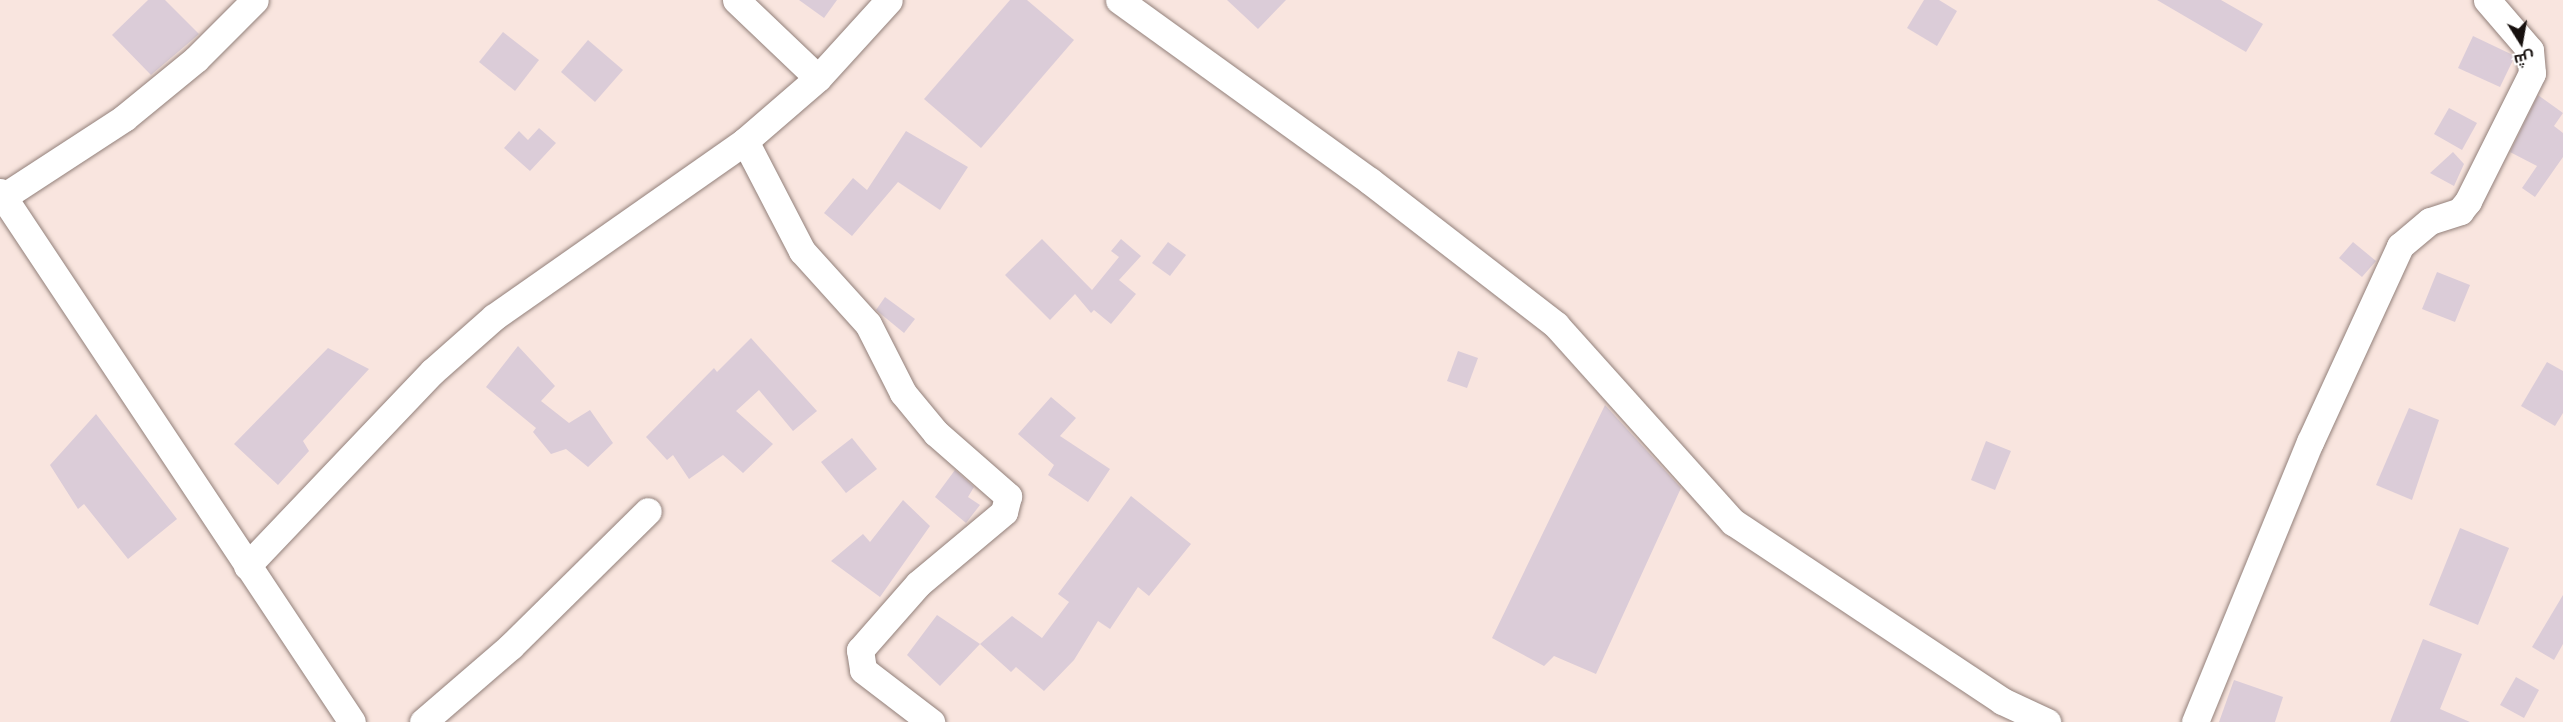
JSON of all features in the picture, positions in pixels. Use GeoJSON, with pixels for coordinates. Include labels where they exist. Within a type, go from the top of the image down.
{"type":"FeatureCollection","features":[{"type":"Feature","properties":{"kind":"street"},"geometry":{"type":"LineString","coordinates":[[255,0],[196,59],[124,118],[2,195],[352,722]]}},
{"type":"Feature","properties":{"kind":"street"},"geometry":{"type":"LineString","coordinates":[[736,0],[818,78]]}},
{"type":"Feature","properties":{"kind":"street"},"geometry":{"type":"LineString","coordinates":[[247,566],[433,371],[494,317],[746,141],[818,78],[889,0]]}},
{"type":"Feature","properties":{"kind":"street"},"geometry":{"type":"LineString","coordinates":[[1119,0],[1370,181],[1556,325],[1733,522],[2002,701],[2047,722]]}},
{"type":"Feature","properties":{"kind":"street"},"geometry":{"type":"LineString","coordinates":[[2195,722],[2301,463],[2400,246],[2430,221],[2460,211],[2468,201],[2532,73],[2530,50],[2487,0]]}},
{"type":"Feature","properties":{"kind":"street"},"geometry":{"type":"LineString","coordinates":[[746,141],[802,251],[868,324],[903,393],[936,433],[1008,496],[1004,512],[910,592],[860,650],[863,670],[932,722]]}},
{"type":"Feature","properties":{"kind":"street"},"geometry":{"type":"LineString","coordinates":[[423,722],[511,646],[648,511]]}},
{"type":"Feature","properties":{"kind":"building"},"geometry":{"type":"Polygon","coordinates":[[[148,0],[165,0],[199,34],[151,75],[112,35],[148,0]]]}},
{"type":"Feature","properties":{"kind":"building"},"geometry":{"type":"Polygon","coordinates":[[[799,0],[837,0],[824,18],[799,0]]]}},
{"type":"Feature","properties":{"kind":"building"},"geometry":{"type":"Polygon","coordinates":[[[1010,0],[1027,0],[1074,40],[981,148],[924,99],[1010,0]]]}},
{"type":"Feature","properties":{"kind":"building"},"geometry":{"type":"Polygon","coordinates":[[[1227,0],[1286,0],[1258,29],[1227,0]]]}},
{"type":"Feature","properties":{"kind":"building"},"geometry":{"type":"Polygon","coordinates":[[[1924,0],[1939,0],[1957,11],[1937,46],[1907,28],[1924,0]]]}},
{"type":"Feature","properties":{"kind":"building"},"geometry":{"type":"Polygon","coordinates":[[[2157,0],[2221,0],[2263,24],[2246,52],[2157,0]]]}},
{"type":"Feature","properties":{"kind":"building"},"geometry":{"type":"Polygon","coordinates":[[[503,32],[539,60],[515,91],[479,62],[503,32]]]}},
{"type":"Feature","properties":{"kind":"building"},"geometry":{"type":"Polygon","coordinates":[[[2473,36],[2515,56],[2500,87],[2458,68],[2473,36]]]}},
{"type":"Feature","properties":{"kind":"building"},"geometry":{"type":"Polygon","coordinates":[[[588,40],[623,70],[595,102],[561,72],[588,40]]]}},
{"type":"Feature","properties":{"kind":"building"},"geometry":{"type":"Polygon","coordinates":[[[2538,95],[2563,113],[2554,126],[2563,133],[2563,157],[2535,197],[2522,188],[2537,166],[2510,152],[2538,95]]]}},
{"type":"Feature","properties":{"kind":"building"},"geometry":{"type":"Polygon","coordinates":[[[2449,108],[2477,123],[2462,150],[2434,134],[2449,108]]]}},
{"type":"Feature","properties":{"kind":"building"},"geometry":{"type":"Polygon","coordinates":[[[539,128],[556,143],[530,171],[504,148],[519,131],[528,140],[539,128]]]}},
{"type":"Feature","properties":{"kind":"building"},"geometry":{"type":"Polygon","coordinates":[[[906,131],[968,167],[940,210],[898,182],[852,236],[824,213],[853,178],[867,190],[906,131]]]}},
{"type":"Feature","properties":{"kind":"building"},"geometry":{"type":"Polygon","coordinates":[[[2453,152],[2464,164],[2454,186],[2430,173],[2453,152]]]}},
{"type":"Feature","properties":{"kind":"building"},"geometry":{"type":"Polygon","coordinates":[[[1042,239],[1092,290],[1119,257],[1111,251],[1121,239],[1141,256],[1119,280],[1136,294],[1111,324],[1094,310],[1091,313],[1075,294],[1050,320],[1005,275],[1042,239]]]}},
{"type":"Feature","properties":{"kind":"building"},"geometry":{"type":"Polygon","coordinates":[[[1168,242],[1186,255],[1170,276],[1152,263],[1168,242]]]}},
{"type":"Feature","properties":{"kind":"building"},"geometry":{"type":"Polygon","coordinates":[[[2353,242],[2376,261],[2362,277],[2339,258],[2353,242]]]}},
{"type":"Feature","properties":{"kind":"building"},"geometry":{"type":"Polygon","coordinates":[[[2437,272],[2470,285],[2455,322],[2422,309],[2437,272]]]}},
{"type":"Feature","properties":{"kind":"building"},"geometry":{"type":"Polygon","coordinates":[[[885,297],[915,319],[904,333],[876,310],[885,297]]]}},
{"type":"Feature","properties":{"kind":"building"},"geometry":{"type":"Polygon","coordinates":[[[751,338],[817,411],[793,431],[759,390],[736,411],[773,444],[743,473],[723,455],[689,479],[673,455],[667,460],[646,437],[714,368],[717,372],[751,338]]]}},
{"type":"Feature","properties":{"kind":"building"},"geometry":{"type":"Polygon","coordinates":[[[518,346],[555,386],[541,401],[569,423],[590,410],[613,443],[588,467],[566,449],[551,454],[533,432],[536,428],[486,387],[518,346]]]}},
{"type":"Feature","properties":{"kind":"building"},"geometry":{"type":"Polygon","coordinates":[[[328,348],[369,369],[303,441],[309,451],[278,485],[234,444],[328,348]]]}},
{"type":"Feature","properties":{"kind":"building"},"geometry":{"type":"Polygon","coordinates":[[[1458,351],[1478,358],[1467,388],[1447,381],[1458,351]]]}},
{"type":"Feature","properties":{"kind":"building"},"geometry":{"type":"Polygon","coordinates":[[[2547,362],[2563,371],[2563,413],[2555,426],[2521,406],[2547,362]]]}},
{"type":"Feature","properties":{"kind":"building"},"geometry":{"type":"Polygon","coordinates":[[[1051,397],[1076,418],[1060,436],[1110,469],[1088,502],[1048,475],[1054,465],[1018,434],[1051,397]]]}},
{"type":"Feature","properties":{"kind":"building"},"geometry":{"type":"Polygon","coordinates":[[[1605,405],[1681,488],[1596,674],[1554,656],[1544,666],[1492,638],[1605,405]]]}},
{"type":"Feature","properties":{"kind":"building"},"geometry":{"type":"Polygon","coordinates":[[[2409,408],[2439,420],[2412,500],[2376,485],[2409,408]]]}},
{"type":"Feature","properties":{"kind":"building"},"geometry":{"type":"Polygon","coordinates":[[[96,414],[177,519],[128,559],[84,504],[78,509],[50,465],[96,414]]]}},
{"type":"Feature","properties":{"kind":"building"},"geometry":{"type":"Polygon","coordinates":[[[852,438],[877,469],[846,493],[821,462],[852,438]]]}},
{"type":"Feature","properties":{"kind":"building"},"geometry":{"type":"Polygon","coordinates":[[[1986,441],[2011,451],[1995,490],[1971,480],[1986,441]]]}},
{"type":"Feature","properties":{"kind":"building"},"geometry":{"type":"Polygon","coordinates":[[[955,470],[974,487],[968,497],[980,505],[966,523],[935,497],[955,470]]]}},
{"type":"Feature","properties":{"kind":"building"},"geometry":{"type":"Polygon","coordinates":[[[1131,496],[1191,544],[1149,596],[1138,587],[1110,629],[1098,621],[1074,660],[1044,691],[1016,667],[1011,672],[980,644],[1012,616],[1042,638],[1069,602],[1058,594],[1131,496]]]}},
{"type":"Feature","properties":{"kind":"building"},"geometry":{"type":"Polygon","coordinates":[[[903,500],[930,526],[880,597],[831,561],[863,534],[870,542],[903,500]]]}},
{"type":"Feature","properties":{"kind":"building"},"geometry":{"type":"Polygon","coordinates":[[[2460,528],[2509,548],[2478,625],[2429,605],[2460,528]]]}},
{"type":"Feature","properties":{"kind":"building"},"geometry":{"type":"Polygon","coordinates":[[[2563,595],[2563,644],[2554,660],[2532,647],[2563,595]]]}},
{"type":"Feature","properties":{"kind":"building"},"geometry":{"type":"Polygon","coordinates":[[[937,615],[980,644],[940,686],[907,655],[937,615]]]}},
{"type":"Feature","properties":{"kind":"building"},"geometry":{"type":"Polygon","coordinates":[[[2423,639],[2462,654],[2440,709],[2470,722],[2390,722],[2423,639]]]}},
{"type":"Feature","properties":{"kind":"building"},"geometry":{"type":"Polygon","coordinates":[[[2516,677],[2539,690],[2524,718],[2500,705],[2516,677]]]}},
{"type":"Feature","properties":{"kind":"building"},"geometry":{"type":"Polygon","coordinates":[[[2234,680],[2283,697],[2275,722],[2219,722],[2234,680]]]}}]}
